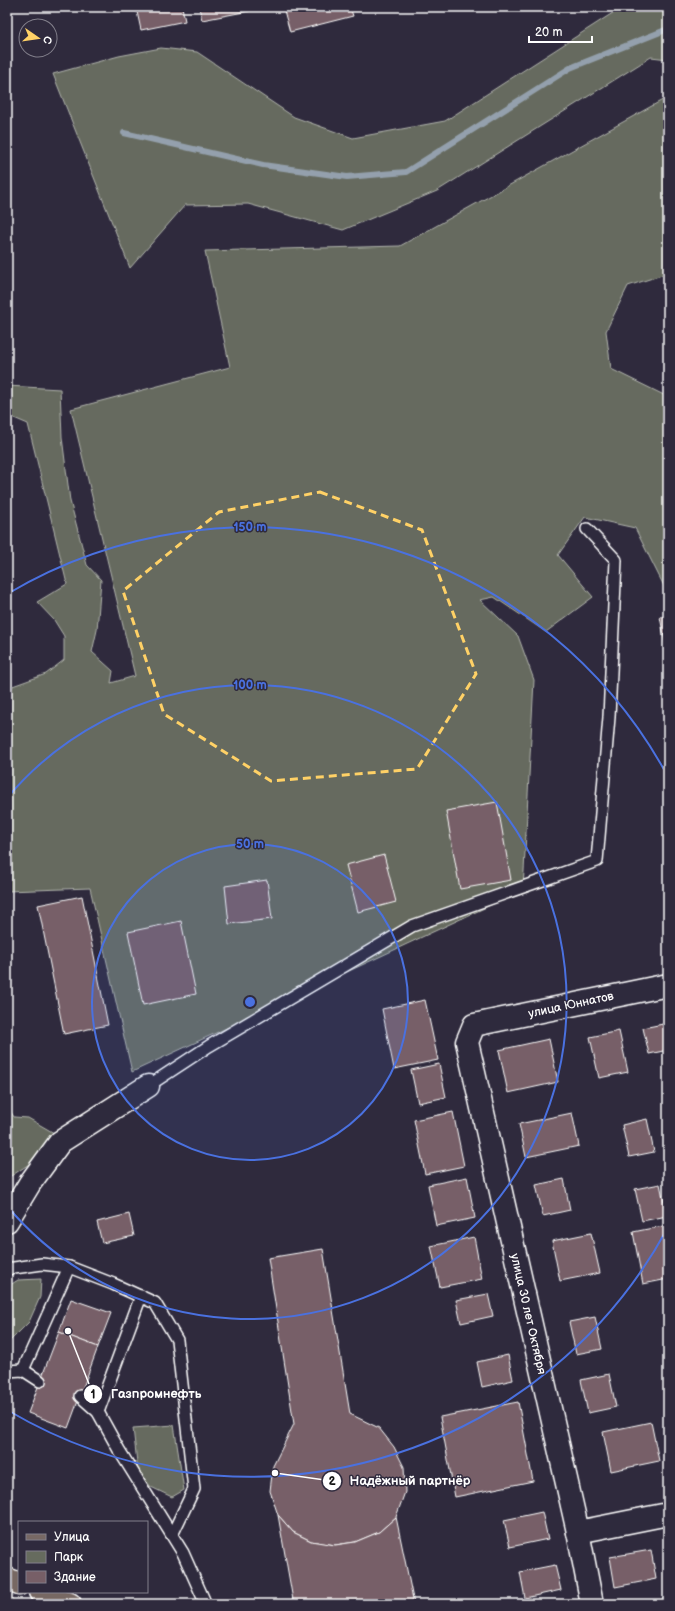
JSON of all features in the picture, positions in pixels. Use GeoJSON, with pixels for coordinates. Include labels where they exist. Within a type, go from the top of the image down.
{"type":"FeatureCollection","features":[{"type":"Feature","properties":{"kind":"main road"},"geometry":{"type":"LineString","coordinates":[[7,1579],[18,1584]]}},
{"type":"Feature","properties":{"kind":"main road"},"geometry":{"type":"LineString","coordinates":[[42,1593],[70,1604]]}},
{"type":"Feature","properties":{"kind":"street","name":"улица Юннатов"},"geometry":{"type":"LineString","coordinates":[[474,1025],[668,985]]}},
{"type":"Feature","properties":{"kind":"street","name":"улица 30 лет Октября"},"geometry":{"type":"LineString","coordinates":[[474,1025],[467,1042],[578,1532],[592,1604]]}},
{"type":"Feature","properties":{"kind":"street"},"geometry":{"type":"LineString","coordinates":[[7,1221],[30,1183],[60,1142],[148,1086]]}},
{"type":"Feature","properties":{"kind":"street"},"geometry":{"type":"LineString","coordinates":[[578,1532],[668,1514]]}},
{"type":"Feature","properties":{"kind":"lane"},"geometry":{"type":"LineString","coordinates":[[148,1086],[209,1046],[412,926],[597,861],[609,717],[616,560],[587,529]]}},
{"type":"Feature","properties":{"kind":"lane"},"geometry":{"type":"LineString","coordinates":[[7,1269],[42,1264],[69,1266],[155,1303],[177,1340],[194,1489],[172,1535]]}},
{"type":"Feature","properties":{"kind":"lane"},"geometry":{"type":"LineString","coordinates":[[23,1370],[69,1266]]}},
{"type":"Feature","properties":{"kind":"lane"},"geometry":{"type":"LineString","coordinates":[[98,1412],[141,1296]]}},
{"type":"Feature","properties":{"kind":"lane"},"geometry":{"type":"LineString","coordinates":[[7,1371],[23,1370],[40,1381]]}},
{"type":"Feature","properties":{"kind":"lane"},"geometry":{"type":"LineString","coordinates":[[80,1396],[98,1412],[119,1450],[183,1553],[204,1600],[204,1604]]}},
{"type":"Feature","properties":{"kind":"highlighted area"},"geometry":{"type":"Polygon","coordinates":[[[320,492],[422,530],[476,674],[417,769],[271,781],[164,714],[123,591],[219,512],[320,492]]]}},
{"type":"Feature","properties":{"kind":"green space"},"geometry":{"type":"Polygon","coordinates":[[[622,7],[668,7],[668,59],[651,57],[437,191],[343,230],[248,204],[185,205],[130,268],[53,74],[119,56],[161,48],[197,52],[294,117],[353,138],[445,121],[622,7]]]}},
{"type":"Feature","properties":{"kind":"green space"},"geometry":{"type":"Polygon","coordinates":[[[668,97],[668,273],[628,286],[606,331],[611,369],[668,397],[667,592],[635,528],[585,517],[558,555],[593,597],[546,632],[494,597],[480,600],[518,636],[534,680],[523,890],[132,1072],[90,888],[7,891],[7,688],[46,674],[64,660],[64,636],[54,620],[37,602],[67,584],[28,424],[7,415],[7,386],[60,389],[62,437],[70,501],[87,565],[101,580],[97,630],[92,652],[113,671],[111,683],[135,676],[71,409],[230,367],[205,251],[400,246],[668,97]]]}},
{"type":"Feature","properties":{"kind":"green space"},"geometry":{"type":"Polygon","coordinates":[[[7,1106],[14,1117],[28,1118],[54,1133],[46,1153],[11,1176],[7,1173],[7,1106]]]}},
{"type":"Feature","properties":{"kind":"green space"},"geometry":{"type":"Polygon","coordinates":[[[41,1279],[40,1297],[29,1322],[7,1344],[7,1287],[18,1280],[41,1279]]]}},
{"type":"Feature","properties":{"kind":"green space"},"geometry":{"type":"Polygon","coordinates":[[[174,1425],[184,1490],[172,1497],[151,1487],[138,1471],[133,1428],[174,1425]]]}},
{"type":"Feature","properties":{"kind":"building"},"geometry":{"type":"Polygon","coordinates":[[[136,7],[182,7],[185,21],[141,30],[136,7]]]}},
{"type":"Feature","properties":{"kind":"building"},"geometry":{"type":"Polygon","coordinates":[[[199,7],[248,7],[249,11],[202,20],[199,7]]]}},
{"type":"Feature","properties":{"kind":"building"},"geometry":{"type":"Polygon","coordinates":[[[283,7],[350,7],[353,16],[290,32],[283,7]]]}},
{"type":"Feature","properties":{"kind":"building"},"geometry":{"type":"Polygon","coordinates":[[[668,616],[668,656],[660,617],[668,616]]]}},
{"type":"Feature","properties":{"kind":"building"},"geometry":{"type":"Polygon","coordinates":[[[497,802],[511,880],[460,889],[446,811],[497,802]]]}},
{"type":"Feature","properties":{"kind":"building"},"geometry":{"type":"Polygon","coordinates":[[[384,855],[396,902],[358,912],[346,865],[384,855]]]}},
{"type":"Feature","properties":{"kind":"building"},"geometry":{"type":"Polygon","coordinates":[[[267,880],[272,919],[229,924],[225,886],[267,880]]]}},
{"type":"Feature","properties":{"kind":"building"},"geometry":{"type":"Polygon","coordinates":[[[82,896],[108,1025],[64,1034],[38,905],[82,896]]]}},
{"type":"Feature","properties":{"kind":"building"},"geometry":{"type":"Polygon","coordinates":[[[181,921],[196,994],[143,1005],[128,932],[181,921]]]}},
{"type":"Feature","properties":{"kind":"building"},"geometry":{"type":"Polygon","coordinates":[[[425,1000],[438,1060],[394,1069],[382,1009],[425,1000]]]}},
{"type":"Feature","properties":{"kind":"building"},"geometry":{"type":"Polygon","coordinates":[[[668,1023],[668,1050],[649,1054],[643,1028],[668,1023]]]}},
{"type":"Feature","properties":{"kind":"building"},"geometry":{"type":"Polygon","coordinates":[[[619,1031],[628,1072],[599,1078],[590,1037],[619,1031]]]}},
{"type":"Feature","properties":{"kind":"building"},"geometry":{"type":"Polygon","coordinates":[[[549,1039],[558,1082],[508,1093],[499,1050],[549,1039]]]}},
{"type":"Feature","properties":{"kind":"building"},"geometry":{"type":"Polygon","coordinates":[[[439,1064],[446,1097],[418,1103],[411,1070],[439,1064]]]}},
{"type":"Feature","properties":{"kind":"building"},"geometry":{"type":"Polygon","coordinates":[[[453,1112],[464,1166],[425,1174],[414,1120],[453,1112]]]}},
{"type":"Feature","properties":{"kind":"building"},"geometry":{"type":"Polygon","coordinates":[[[572,1113],[579,1146],[526,1157],[519,1124],[572,1113]]]}},
{"type":"Feature","properties":{"kind":"building"},"geometry":{"type":"Polygon","coordinates":[[[647,1119],[654,1152],[629,1157],[622,1125],[647,1119]]]}},
{"type":"Feature","properties":{"kind":"building"},"geometry":{"type":"Polygon","coordinates":[[[467,1177],[475,1218],[436,1226],[428,1185],[467,1177]]]}},
{"type":"Feature","properties":{"kind":"building"},"geometry":{"type":"Polygon","coordinates":[[[564,1179],[570,1210],[543,1216],[536,1185],[564,1179]]]}},
{"type":"Feature","properties":{"kind":"building"},"geometry":{"type":"Polygon","coordinates":[[[660,1184],[667,1216],[642,1221],[635,1189],[660,1184]]]}},
{"type":"Feature","properties":{"kind":"building"},"geometry":{"type":"Polygon","coordinates":[[[129,1214],[134,1236],[102,1243],[97,1222],[129,1214]]]}},
{"type":"Feature","properties":{"kind":"building"},"geometry":{"type":"Polygon","coordinates":[[[668,1225],[668,1279],[643,1284],[633,1232],[668,1225]]]}},
{"type":"Feature","properties":{"kind":"building"},"geometry":{"type":"Polygon","coordinates":[[[591,1233],[600,1273],[560,1281],[552,1241],[591,1233]]]}},
{"type":"Feature","properties":{"kind":"building"},"geometry":{"type":"Polygon","coordinates":[[[474,1237],[482,1279],[440,1287],[431,1246],[474,1237]]]}},
{"type":"Feature","properties":{"kind":"building"},"geometry":{"type":"Polygon","coordinates":[[[323,1249],[350,1414],[379,1428],[394,1447],[404,1467],[405,1492],[396,1517],[379,1532],[355,1542],[335,1545],[311,1541],[293,1532],[278,1515],[270,1491],[273,1466],[294,1424],[268,1258],[323,1249]]]}},
{"type":"Feature","properties":{"kind":"building"},"geometry":{"type":"Polygon","coordinates":[[[488,1294],[493,1316],[461,1323],[456,1300],[488,1294]]]}},
{"type":"Feature","properties":{"kind":"building"},"geometry":{"type":"Polygon","coordinates":[[[71,1299],[111,1313],[98,1347],[59,1332],[71,1299]]]}},
{"type":"Feature","properties":{"kind":"building"},"geometry":{"type":"Polygon","coordinates":[[[595,1317],[602,1349],[576,1354],[569,1322],[595,1317]]]}},
{"type":"Feature","properties":{"kind":"building"},"geometry":{"type":"Polygon","coordinates":[[[668,1324],[668,1344],[665,1325],[668,1324]]]}},
{"type":"Feature","properties":{"kind":"building"},"geometry":{"type":"Polygon","coordinates":[[[59,1332],[98,1347],[68,1428],[28,1413],[59,1332]]]}},
{"type":"Feature","properties":{"kind":"building"},"geometry":{"type":"Polygon","coordinates":[[[508,1355],[513,1380],[482,1387],[477,1362],[508,1355]]]}},
{"type":"Feature","properties":{"kind":"building"},"geometry":{"type":"Polygon","coordinates":[[[609,1374],[616,1407],[588,1413],[581,1380],[609,1374]]]}},
{"type":"Feature","properties":{"kind":"building"},"geometry":{"type":"Polygon","coordinates":[[[518,1402],[533,1481],[455,1497],[440,1417],[518,1402]]]}},
{"type":"Feature","properties":{"kind":"building"},"geometry":{"type":"Polygon","coordinates":[[[651,1422],[659,1461],[611,1471],[603,1432],[651,1422]]]}},
{"type":"Feature","properties":{"kind":"building"},"geometry":{"type":"Polygon","coordinates":[[[542,1512],[548,1539],[510,1547],[504,1520],[542,1512]]]}},
{"type":"Feature","properties":{"kind":"building"},"geometry":{"type":"Polygon","coordinates":[[[278,1515],[293,1532],[311,1541],[335,1545],[355,1542],[379,1532],[396,1517],[414,1604],[305,1604],[293,1600],[278,1515]]]}},
{"type":"Feature","properties":{"kind":"building"},"geometry":{"type":"Polygon","coordinates":[[[651,1550],[656,1579],[615,1587],[610,1557],[651,1550]]]}},
{"type":"Feature","properties":{"kind":"building"},"geometry":{"type":"Polygon","coordinates":[[[555,1565],[561,1590],[525,1598],[520,1572],[555,1565]]]}},
{"type":"Feature","properties":{"kind":"waterway"},"geometry":{"type":"LineString","coordinates":[[124,133],[263,165],[347,177],[406,172],[570,68],[668,29]]}},
{"type":"Feature","properties":{"kind":"place","name":"Газпромнефть"},"geometry":{"type":"Point","coordinates":[68,1331]}},
{"type":"Feature","properties":{"kind":"place","name":"Надёжный партнёр"},"geometry":{"type":"Point","coordinates":[275,1473]}}]}
